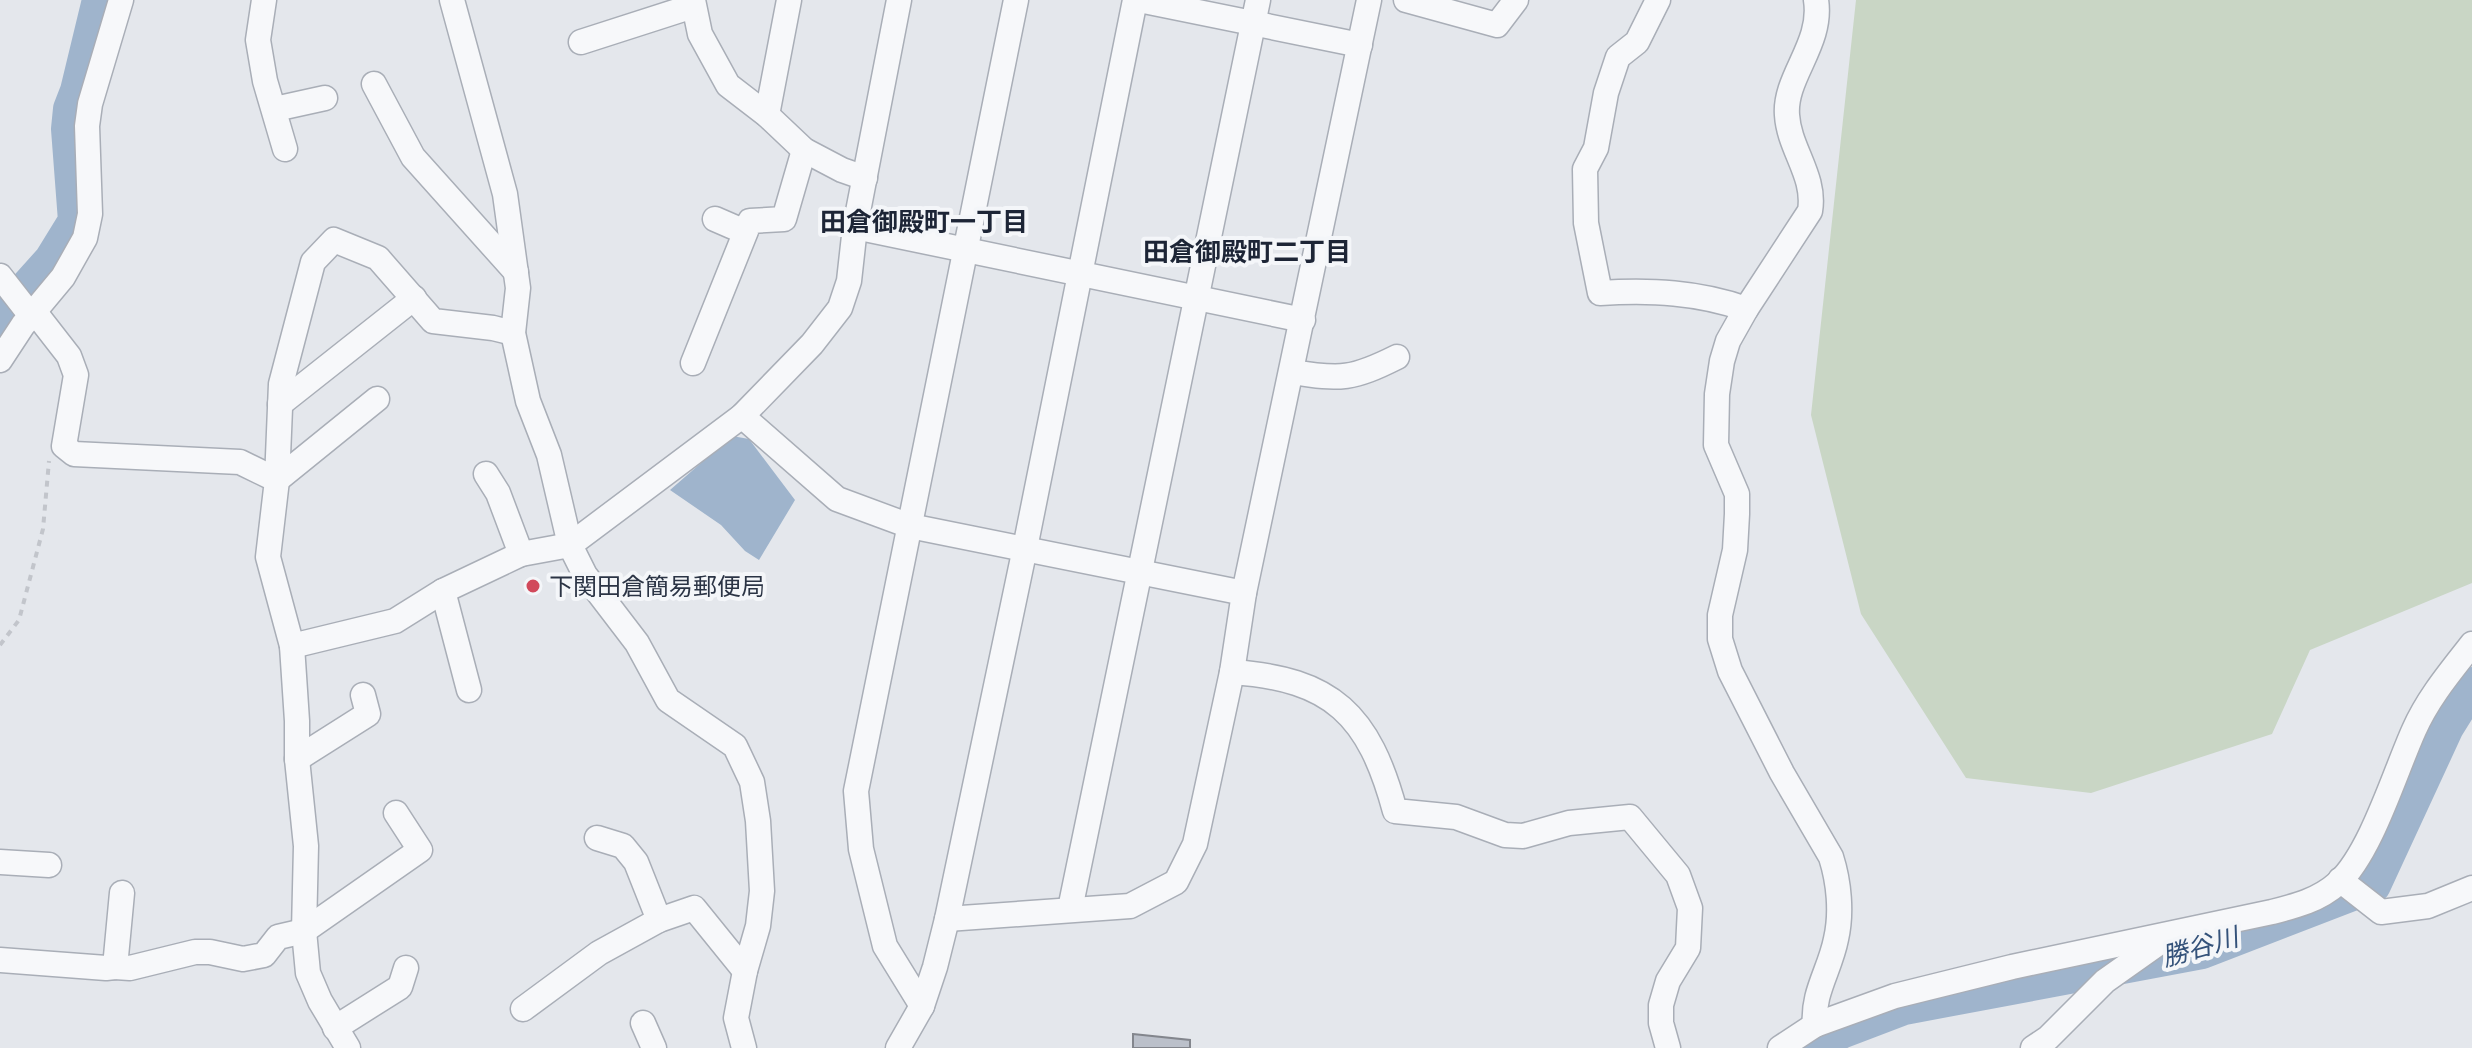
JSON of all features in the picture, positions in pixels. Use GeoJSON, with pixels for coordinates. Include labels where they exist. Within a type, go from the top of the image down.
{"type":"FeatureCollection","features":[{"type":"Feature","properties":{"kind":"street"},"geometry":{"type":"LineString","coordinates":[[18,297],[63,277],[85,238],[90,214],[87,126],[90,104],[121,0]]}},
{"type":"Feature","properties":{"kind":"street"},"geometry":{"type":"LineString","coordinates":[[264,0],[258,40],[265,81],[285,149]]}},
{"type":"Feature","properties":{"kind":"street"},"geometry":{"type":"LineString","coordinates":[[452,0],[505,194],[518,288],[513,333],[528,401],[549,455],[570,545],[585,575],[637,643],[668,700],[735,746],[752,782],[758,821],[762,891],[758,926],[736,1018],[744,1048]]}},
{"type":"Feature","properties":{"kind":"street"},"geometry":{"type":"LineString","coordinates":[[767,115],[789,0]]}},
{"type":"Feature","properties":{"kind":"street"},"geometry":{"type":"LineString","coordinates":[[292,646],[395,621],[443,591],[521,554],[570,545],[742,416],[812,344],[840,308],[849,281],[855,227],[899,0]]}},
{"type":"Feature","properties":{"kind":"street"},"geometry":{"type":"LineString","coordinates":[[922,1006],[885,946],[861,849],[856,791],[1016,0]]}},
{"type":"Feature","properties":{"kind":"street"},"geometry":{"type":"LineString","coordinates":[[898,1048],[922,1006],[947,919],[1137,0],[1255,12],[1360,45]]}},
{"type":"Feature","properties":{"kind":"street"},"geometry":{"type":"LineString","coordinates":[[947,919],[1130,906],[1176,882],[1195,844],[1232,672],[1244,593],[1369,0]]}},
{"type":"Feature","properties":{"kind":"street"},"geometry":{"type":"LineString","coordinates":[[1406,0],[1497,25],[1516,0]]}},
{"type":"Feature","properties":{"kind":"street"},"geometry":{"type":"LineString","coordinates":[[1658,0],[1637,42],[1618,57],[1606,93],[1596,148],[1585,169],[1586,223],[1600,293],[1659,291],[1721,300],[1746,309]]}},
{"type":"Feature","properties":{"kind":"street"},"geometry":{"type":"LineString","coordinates":[[1815,1025],[1817,993],[1836,940],[1839,907],[1835,872],[1831,857],[1782,773],[1730,671],[1720,639],[1720,615],[1735,550],[1737,494],[1716,445],[1717,394],[1728,341],[1810,211],[1812,198],[1808,178],[1789,128],[1787,113],[1788,100],[1815,35],[1816,0]]}},
{"type":"Feature","properties":{"kind":"street"},"geometry":{"type":"LineString","coordinates":[[581,42],[693,3],[700,34],[728,85],[767,115],[804,150],[865,178]]}},
{"type":"Feature","properties":{"kind":"street"},"geometry":{"type":"LineString","coordinates":[[1070,909],[1255,12]]}},
{"type":"Feature","properties":{"kind":"street"},"geometry":{"type":"LineString","coordinates":[[374,84],[413,157],[516,272]]}},
{"type":"Feature","properties":{"kind":"street"},"geometry":{"type":"LineString","coordinates":[[275,109],[325,98]]}},
{"type":"Feature","properties":{"kind":"street"},"geometry":{"type":"LineString","coordinates":[[693,363],[750,221],[784,219],[804,150]]}},
{"type":"Feature","properties":{"kind":"street"},"geometry":{"type":"LineString","coordinates":[[715,219],[745,232]]}},
{"type":"Feature","properties":{"kind":"street"},"geometry":{"type":"LineString","coordinates":[[855,227],[1303,320]]}},
{"type":"Feature","properties":{"kind":"street"},"geometry":{"type":"LineString","coordinates":[[406,968],[400,987],[342,1038],[308,973],[304,931],[306,846],[297,759],[292,646],[268,557],[277,480],[281,384],[313,262],[334,240],[378,258],[433,321],[513,333]]}},
{"type":"Feature","properties":{"kind":"street"},"geometry":{"type":"LineString","coordinates":[[0,360],[18,297]]}},
{"type":"Feature","properties":{"kind":"street"},"geometry":{"type":"LineString","coordinates":[[18,297],[69,356],[76,375],[64,446],[74,454],[240,462],[277,480]]}},
{"type":"Feature","properties":{"kind":"street"},"geometry":{"type":"LineString","coordinates":[[280,404],[414,298]]}},
{"type":"Feature","properties":{"kind":"street"},"geometry":{"type":"LineString","coordinates":[[1292,372],[1333,379],[1367,372],[1397,357]]}},
{"type":"Feature","properties":{"kind":"street"},"geometry":{"type":"LineString","coordinates":[[277,480],[377,399]]}},
{"type":"Feature","properties":{"kind":"street"},"geometry":{"type":"LineString","coordinates":[[742,416],[837,499],[910,526],[1244,593]]}},
{"type":"Feature","properties":{"kind":"street"},"geometry":{"type":"LineString","coordinates":[[486,474],[498,493],[521,554]]}},
{"type":"Feature","properties":{"kind":"street"},"geometry":{"type":"LineString","coordinates":[[443,591],[469,690]]}},
{"type":"Feature","properties":{"kind":"street"},"geometry":{"type":"LineString","coordinates":[[1780,1048],[1815,1025],[1895,996],[2012,967],[2295,907],[2313,900],[2340,880],[2357,857],[2377,820],[2426,706],[2472,644]]}},
{"type":"Feature","properties":{"kind":"street"},"geometry":{"type":"LineString","coordinates":[[1232,672],[1293,682],[1318,691],[1340,704],[1370,742],[1385,773],[1395,811],[1456,817],[1505,835],[1523,836],[1569,823],[1630,817],[1678,875],[1690,908],[1688,948],[1668,981],[1661,1005],[1661,1023],[1668,1048]]}},
{"type":"Feature","properties":{"kind":"street"},"geometry":{"type":"LineString","coordinates":[[297,759],[368,714],[363,695]]}},
{"type":"Feature","properties":{"kind":"street"},"geometry":{"type":"LineString","coordinates":[[0,960],[130,968],[195,952],[243,959],[264,955],[278,937],[304,931],[420,850],[396,813]]}},
{"type":"Feature","properties":{"kind":"street"},"geometry":{"type":"LineString","coordinates":[[597,838],[623,846],[636,862],[659,920]]}},
{"type":"Feature","properties":{"kind":"street"},"geometry":{"type":"LineString","coordinates":[[0,862],[49,866]]}},
{"type":"Feature","properties":{"kind":"street"},"geometry":{"type":"LineString","coordinates":[[2340,880],[2381,912],[2428,906],[2472,888]]}},
{"type":"Feature","properties":{"kind":"street"},"geometry":{"type":"LineString","coordinates":[[115,967],[122,893]]}},
{"type":"Feature","properties":{"kind":"street"},"geometry":{"type":"LineString","coordinates":[[523,1009],[599,953],[659,920],[694,908],[745,971]]}},
{"type":"Feature","properties":{"kind":"street"},"geometry":{"type":"LineString","coordinates":[[2033,1048],[2048,1038],[2105,981],[2171,934]]}},
{"type":"Feature","properties":{"kind":"street"},"geometry":{"type":"LineString","coordinates":[[643,1023],[654,1048]]}},
{"type":"Feature","properties":{"kind":"path"},"geometry":{"type":"LineString","coordinates":[[0,645],[19,620],[43,529],[49,459],[64,446]]}},
{"type":"Feature","properties":{"kind":"green space"},"geometry":{"type":"Polygon","coordinates":[[[1856,0],[2472,0],[2472,583],[2310,650],[2272,734],[2091,793],[1966,778],[1861,614],[1811,415],[1856,0]]]}},
{"type":"Feature","properties":{"kind":"water"},"geometry":{"type":"Polygon","coordinates":[[[732,436],[749,439],[795,500],[759,560],[745,551],[721,525],[670,490],[732,436]]]}},
{"type":"Feature","properties":{"kind":"building"},"geometry":{"type":"Polygon","coordinates":[[[1133,1034],[1190,1040],[1190,1048],[1133,1048],[1133,1034]]]}},
{"type":"Feature","properties":{"kind":"waterway"},"geometry":{"type":"LineString","coordinates":[[0,318],[52,260],[76,221],[69,129],[71,109],[100,0]]}},
{"type":"Feature","properties":{"kind":"waterway","name":"勝谷川"},"geometry":{"type":"LineString","coordinates":[[1808,1048],[1841,1031],[1904,1007],[2202,951],[2373,885],[2446,727],[2472,685]]}},
{"type":"Feature","properties":{"kind":"place","name":"下関田倉簡易郵便局"},"geometry":{"type":"Point","coordinates":[533,586]}},
{"type":"Feature","properties":{"kind":"district","name":"田倉御殿町一丁目"},"geometry":{"type":"Point","coordinates":[924,222]}},
{"type":"Feature","properties":{"kind":"district","name":"田倉御殿町二丁目"},"geometry":{"type":"Point","coordinates":[1247,252]}}]}
